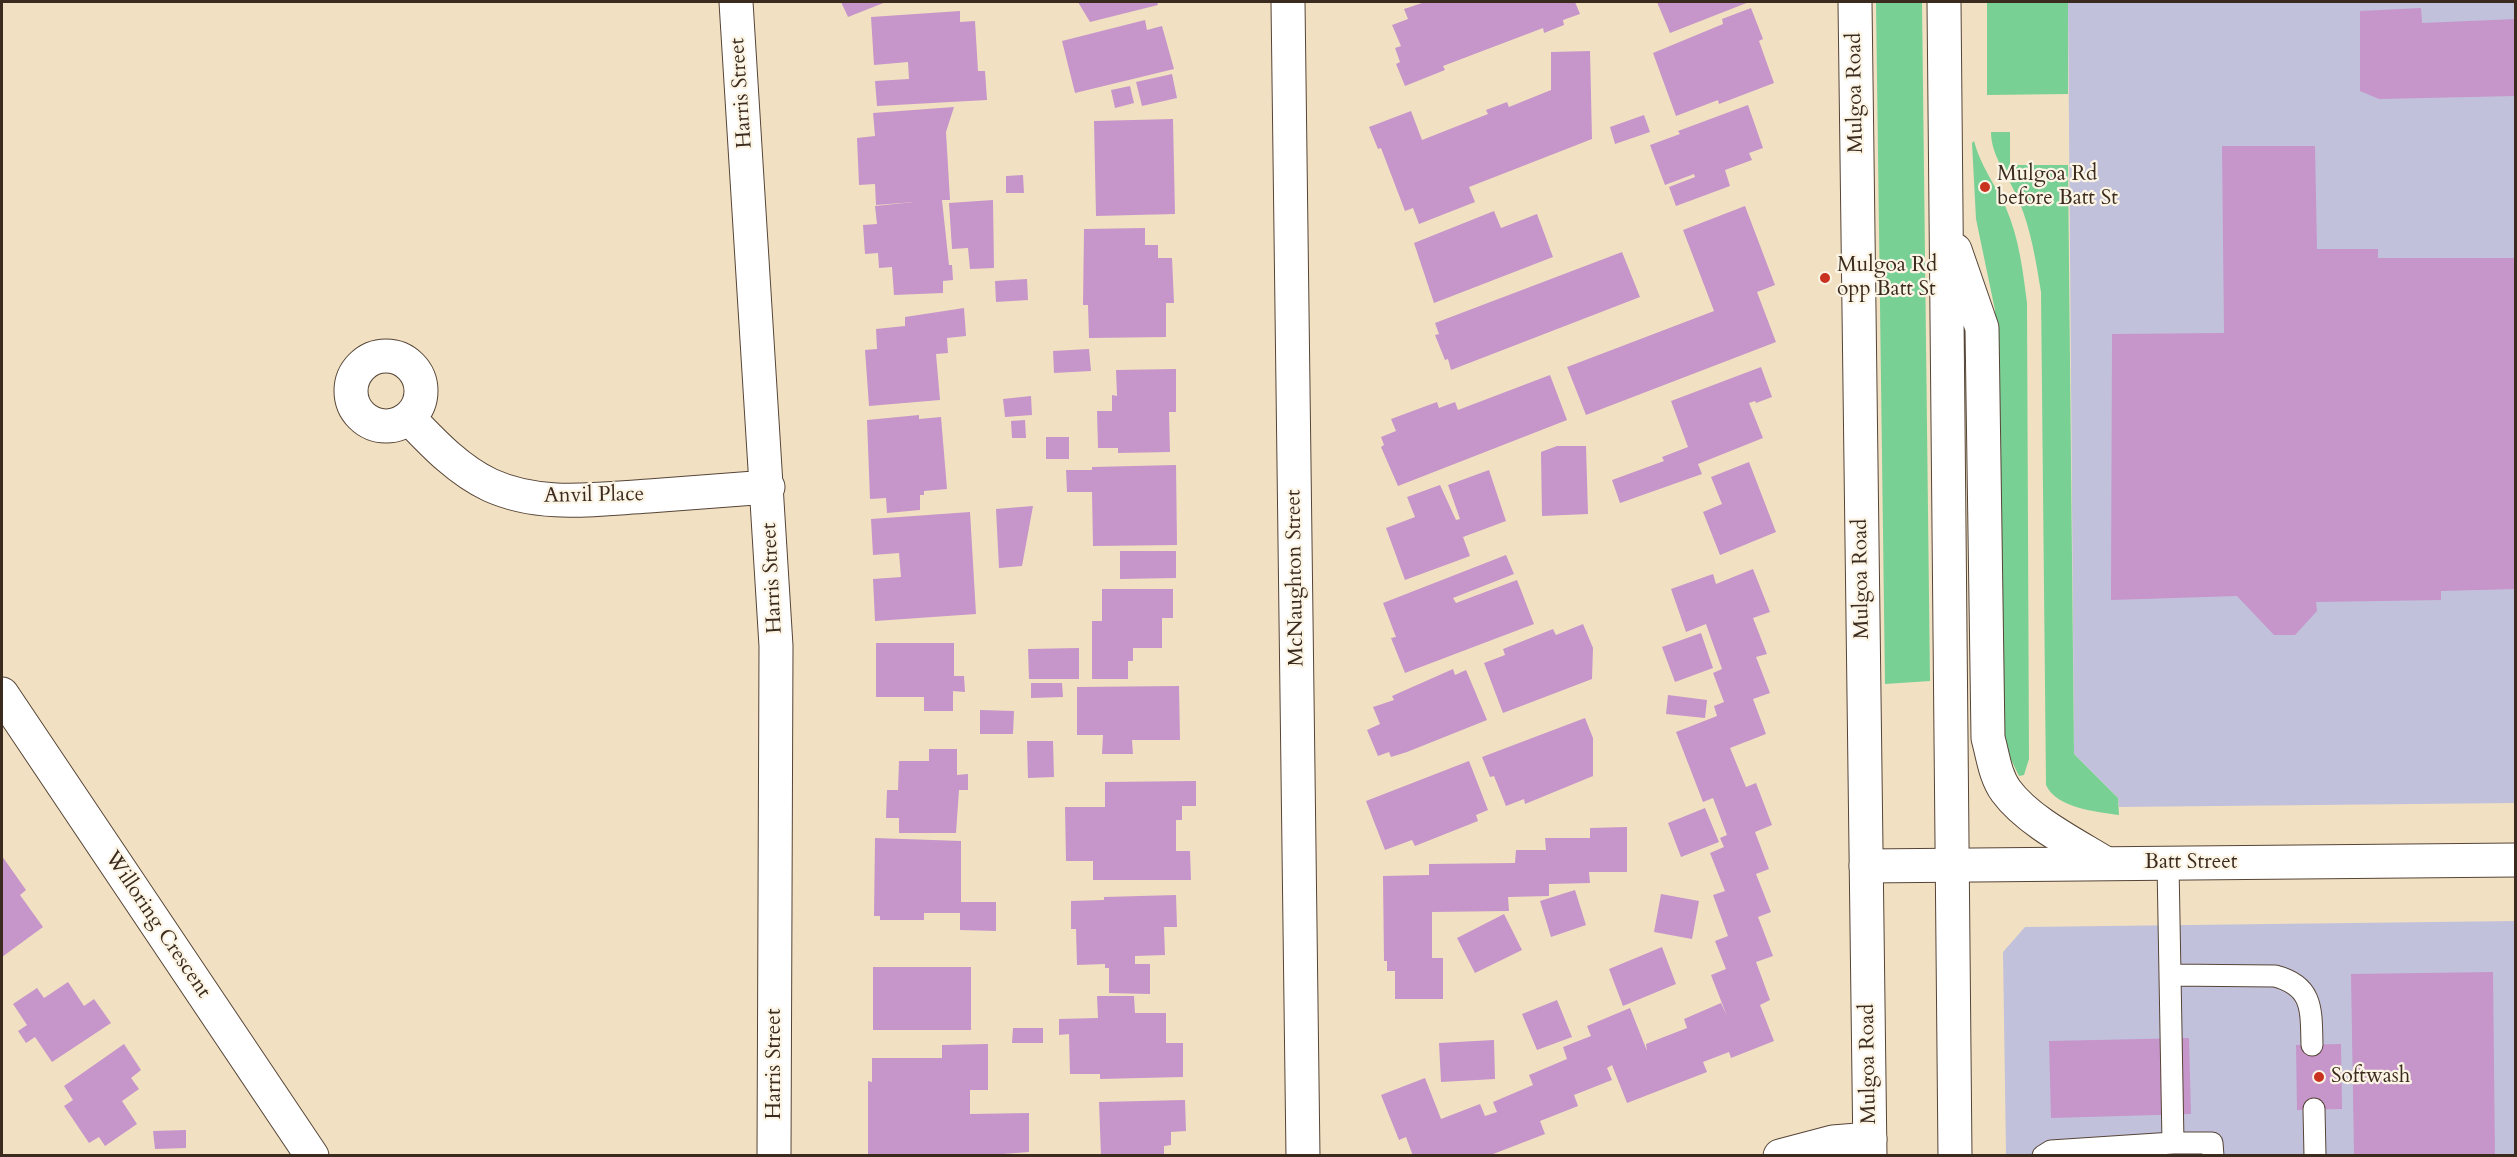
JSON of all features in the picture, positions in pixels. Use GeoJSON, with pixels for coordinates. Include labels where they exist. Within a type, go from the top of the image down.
{"type":"FeatureCollection","features":[{"type":"Feature","properties":{"kind":"street","name":"Harris Street"},"geometry":{"type":"LineString","coordinates":[[736,2],[768,487],[776,646],[774,1155]]}},
{"type":"Feature","properties":{"kind":"street","name":"McNaughton Street"},"geometry":{"type":"LineString","coordinates":[[1288,2],[1303,1155]]}},
{"type":"Feature","properties":{"kind":"street","name":"Mulgoa Road"},"geometry":{"type":"LineString","coordinates":[[1855,2],[1870,1147]]}},
{"type":"Feature","properties":{"kind":"street"},"geometry":{"type":"LineString","coordinates":[[1944,2],[1955,1155]]}},
{"type":"Feature","properties":{"kind":"street"},"geometry":{"type":"LineString","coordinates":[[1946,223],[1982,328],[1988,738],[2006,791],[2016,802],[2048,827],[2105,863]]}},
{"type":"Feature","properties":{"kind":"street","name":"Anvil Place"},"geometry":{"type":"LineString","coordinates":[[409,418],[435,446],[468,472],[488,484],[507,492],[551,501],[768,487]]}},
{"type":"Feature","properties":{"kind":"street","name":"Willoring Crescent"},"geometry":{"type":"LineString","coordinates":[[2,694],[312,1155]]}},
{"type":"Feature","properties":{"kind":"street","name":"Batt Street"},"geometry":{"type":"LineString","coordinates":[[1866,866],[2516,860]]}},
{"type":"Feature","properties":{"kind":"street"},"geometry":{"type":"LineString","coordinates":[[1780,1155],[1833,1142],[1870,1147]]}},
{"type":"Feature","properties":{"kind":"lane"},"geometry":{"type":"LineString","coordinates":[[2168,864],[2173,1143]]}},
{"type":"Feature","properties":{"kind":"lane"},"geometry":{"type":"LineString","coordinates":[[2170,975],[2286,978],[2304,993],[2311,1005],[2312,1045]]}},
{"type":"Feature","properties":{"kind":"lane"},"geometry":{"type":"LineString","coordinates":[[2313,1109],[2315,1155]]}},
{"type":"Feature","properties":{"kind":"lane"},"geometry":{"type":"LineString","coordinates":[[2043,1155],[2051,1151],[2173,1143],[2212,1143],[2213,1155]]}},
{"type":"Feature","properties":{"kind":"shaded area"},"geometry":{"type":"Polygon","coordinates":[[[2068,2],[2515,2],[2515,803],[2119,807],[2118,798],[2074,754],[2068,2]]]}},
{"type":"Feature","properties":{"kind":"shaded area"},"geometry":{"type":"Polygon","coordinates":[[[2515,921],[2515,1155],[2006,1155],[2003,952],[2025,927],[2515,921]]]}},
{"type":"Feature","properties":{"kind":"green space"},"geometry":{"type":"Polygon","coordinates":[[[1876,2],[1922,2],[1930,681],[1885,684],[1876,2]]]}},
{"type":"Feature","properties":{"kind":"green space"},"geometry":{"type":"Polygon","coordinates":[[[1987,2],[2068,2],[2068,94],[1987,95],[1987,2]]]}},
{"type":"Feature","properties":{"kind":"green space"},"geometry":{"type":"Polygon","coordinates":[[[1991,132],[2010,132],[2010,165],[2068,165],[2074,754],[2118,798],[2119,815],[2078,808],[2068,804],[2051,793],[2046,785],[2041,292],[2027,223],[2015,192],[1997,159],[1991,132]]]}},
{"type":"Feature","properties":{"kind":"green space"},"geometry":{"type":"Polygon","coordinates":[[[1974,141],[2014,231],[2027,303],[2029,759],[2024,775],[2019,776],[2004,745],[1995,310],[1976,219],[1972,143],[1974,141]]]}},
{"type":"Feature","properties":{"kind":"building"},"geometry":{"type":"Polygon","coordinates":[[[841,2],[886,2],[848,17],[841,2]]]}},
{"type":"Feature","properties":{"kind":"building"},"geometry":{"type":"Polygon","coordinates":[[[1078,2],[1157,2],[1158,5],[1090,22],[1078,2]]]}},
{"type":"Feature","properties":{"kind":"building"},"geometry":{"type":"Polygon","coordinates":[[[1425,2],[1575,2],[1580,14],[1563,20],[1564,25],[1544,33],[1543,28],[1443,66],[1445,70],[1405,86],[1396,64],[1400,62],[1395,48],[1401,46],[1392,25],[1408,19],[1404,9],[1425,2]]]}},
{"type":"Feature","properties":{"kind":"building"},"geometry":{"type":"Polygon","coordinates":[[[1657,2],[1749,2],[1670,33],[1657,2]]]}},
{"type":"Feature","properties":{"kind":"building"},"geometry":{"type":"Polygon","coordinates":[[[1751,8],[1763,39],[1759,41],[1774,83],[1719,104],[1718,100],[1676,116],[1653,53],[1723,24],[1722,19],[1751,8]]]}},
{"type":"Feature","properties":{"kind":"building"},"geometry":{"type":"Polygon","coordinates":[[[2421,8],[2422,23],[2516,19],[2516,96],[2379,99],[2360,91],[2360,11],[2421,8]]]}},
{"type":"Feature","properties":{"kind":"building"},"geometry":{"type":"Polygon","coordinates":[[[960,11],[960,22],[975,21],[978,71],[985,71],[987,100],[877,106],[875,81],[909,79],[908,62],[874,65],[871,17],[960,11]]]}},
{"type":"Feature","properties":{"kind":"building"},"geometry":{"type":"Polygon","coordinates":[[[1145,20],[1147,30],[1162,26],[1174,69],[1075,93],[1062,41],[1145,20]]]}},
{"type":"Feature","properties":{"kind":"building"},"geometry":{"type":"Polygon","coordinates":[[[1590,51],[1592,139],[1469,187],[1475,202],[1419,224],[1413,208],[1405,211],[1381,148],[1378,149],[1369,127],[1411,111],[1422,140],[1488,114],[1486,110],[1507,102],[1509,107],[1551,90],[1551,52],[1590,51]]]}},
{"type":"Feature","properties":{"kind":"building"},"geometry":{"type":"Polygon","coordinates":[[[1172,74],[1177,98],[1142,106],[1136,82],[1172,74]]]}},
{"type":"Feature","properties":{"kind":"building"},"geometry":{"type":"Polygon","coordinates":[[[1130,86],[1134,103],[1115,108],[1111,90],[1130,86]]]}},
{"type":"Feature","properties":{"kind":"building"},"geometry":{"type":"Polygon","coordinates":[[[1748,105],[1763,148],[1749,153],[1752,160],[1725,170],[1730,186],[1676,206],[1669,187],[1695,177],[1694,174],[1665,185],[1650,145],[1680,134],[1678,131],[1748,105]]]}},
{"type":"Feature","properties":{"kind":"building"},"geometry":{"type":"Polygon","coordinates":[[[954,107],[946,132],[950,200],[942,200],[949,265],[952,265],[953,280],[943,281],[943,293],[894,295],[892,267],[879,268],[878,253],[865,254],[863,225],[877,224],[875,206],[914,202],[876,205],[875,184],[859,185],[857,138],[875,136],[873,113],[954,107]]]}},
{"type":"Feature","properties":{"kind":"building"},"geometry":{"type":"Polygon","coordinates":[[[1644,115],[1650,132],[1615,144],[1610,127],[1644,115]]]}},
{"type":"Feature","properties":{"kind":"building"},"geometry":{"type":"Polygon","coordinates":[[[1173,119],[1175,214],[1096,216],[1094,121],[1173,119]]]}},
{"type":"Feature","properties":{"kind":"building"},"geometry":{"type":"Polygon","coordinates":[[[2222,146],[2315,146],[2317,249],[2378,249],[2378,258],[2516,258],[2516,589],[2441,591],[2441,600],[2316,602],[2317,611],[2295,635],[2274,635],[2237,596],[2111,600],[2112,334],[2224,333],[2222,146]]]}},
{"type":"Feature","properties":{"kind":"building"},"geometry":{"type":"Polygon","coordinates":[[[1023,175],[1024,193],[1006,193],[1006,176],[1023,175]]]}},
{"type":"Feature","properties":{"kind":"building"},"geometry":{"type":"Polygon","coordinates":[[[993,200],[994,268],[970,269],[968,248],[952,249],[949,203],[993,200]]]}},
{"type":"Feature","properties":{"kind":"building"},"geometry":{"type":"Polygon","coordinates":[[[1745,206],[1775,285],[1757,292],[1776,342],[1586,415],[1567,367],[1714,311],[1683,230],[1745,206]]]}},
{"type":"Feature","properties":{"kind":"building"},"geometry":{"type":"Polygon","coordinates":[[[1494,211],[1501,228],[1537,214],[1553,257],[1434,303],[1414,243],[1494,211]]]}},
{"type":"Feature","properties":{"kind":"building"},"geometry":{"type":"Polygon","coordinates":[[[1145,228],[1145,245],[1158,245],[1158,258],[1172,258],[1174,303],[1166,303],[1166,337],[1089,338],[1088,305],[1083,305],[1084,229],[1145,228]]]}},
{"type":"Feature","properties":{"kind":"building"},"geometry":{"type":"Polygon","coordinates":[[[1622,252],[1640,297],[1451,370],[1448,359],[1445,360],[1435,335],[1439,334],[1435,323],[1622,252]]]}},
{"type":"Feature","properties":{"kind":"building"},"geometry":{"type":"Polygon","coordinates":[[[1027,279],[1028,300],[996,302],[995,281],[1027,279]]]}},
{"type":"Feature","properties":{"kind":"building"},"geometry":{"type":"Polygon","coordinates":[[[964,308],[966,336],[947,338],[948,353],[936,354],[940,400],[869,406],[865,350],[877,349],[876,329],[905,326],[905,317],[964,308]]]}},
{"type":"Feature","properties":{"kind":"building"},"geometry":{"type":"Polygon","coordinates":[[[1089,349],[1091,371],[1054,373],[1053,351],[1089,349]]]}},
{"type":"Feature","properties":{"kind":"building"},"geometry":{"type":"Polygon","coordinates":[[[1761,367],[1772,397],[1749,403],[1763,438],[1698,464],[1702,474],[1620,503],[1612,480],[1664,461],[1662,457],[1688,447],[1671,401],[1761,367]]]}},
{"type":"Feature","properties":{"kind":"building"},"geometry":{"type":"Polygon","coordinates":[[[1176,369],[1176,412],[1169,412],[1170,452],[1118,453],[1118,448],[1098,448],[1097,411],[1112,411],[1112,395],[1117,396],[1116,370],[1176,369]]]}},
{"type":"Feature","properties":{"kind":"building"},"geometry":{"type":"Polygon","coordinates":[[[1550,375],[1567,420],[1398,486],[1381,447],[1384,445],[1381,437],[1396,431],[1391,419],[1437,402],[1439,408],[1455,402],[1458,410],[1550,375]]]}},
{"type":"Feature","properties":{"kind":"building"},"geometry":{"type":"Polygon","coordinates":[[[1031,396],[1032,415],[1005,417],[1003,399],[1031,396]]]}},
{"type":"Feature","properties":{"kind":"building"},"geometry":{"type":"Polygon","coordinates":[[[919,415],[919,419],[941,417],[947,489],[924,491],[924,495],[920,495],[920,510],[887,513],[886,498],[870,499],[867,420],[919,415]]]}},
{"type":"Feature","properties":{"kind":"building"},"geometry":{"type":"Polygon","coordinates":[[[1025,420],[1026,438],[1012,438],[1011,421],[1025,420]]]}},
{"type":"Feature","properties":{"kind":"building"},"geometry":{"type":"Polygon","coordinates":[[[1046,437],[1069,437],[1069,459],[1046,459],[1046,437]]]}},
{"type":"Feature","properties":{"kind":"building"},"geometry":{"type":"Polygon","coordinates":[[[1557,446],[1586,446],[1588,514],[1542,516],[1541,452],[1557,446]]]}},
{"type":"Feature","properties":{"kind":"building"},"geometry":{"type":"Polygon","coordinates":[[[1749,462],[1776,532],[1720,555],[1703,512],[1722,504],[1711,477],[1749,462]]]}},
{"type":"Feature","properties":{"kind":"building"},"geometry":{"type":"Polygon","coordinates":[[[1176,465],[1177,545],[1093,546],[1092,492],[1067,492],[1066,470],[1092,470],[1092,467],[1176,465]]]}},
{"type":"Feature","properties":{"kind":"building"},"geometry":{"type":"Polygon","coordinates":[[[1489,470],[1506,521],[1463,537],[1470,556],[1405,580],[1386,528],[1415,517],[1407,497],[1440,485],[1456,520],[1460,519],[1448,485],[1489,470]]]}},
{"type":"Feature","properties":{"kind":"building"},"geometry":{"type":"Polygon","coordinates":[[[1033,506],[1022,566],[999,568],[996,509],[1033,506]]]}},
{"type":"Feature","properties":{"kind":"building"},"geometry":{"type":"Polygon","coordinates":[[[970,512],[976,614],[875,621],[873,579],[901,577],[899,553],[873,555],[871,519],[970,512]]]}},
{"type":"Feature","properties":{"kind":"building"},"geometry":{"type":"Polygon","coordinates":[[[1120,551],[1176,551],[1176,578],[1120,579],[1120,551]]]}},
{"type":"Feature","properties":{"kind":"building"},"geometry":{"type":"Polygon","coordinates":[[[1506,555],[1514,574],[1453,598],[1456,603],[1517,580],[1534,624],[1405,673],[1391,638],[1396,637],[1383,603],[1506,555]]]}},
{"type":"Feature","properties":{"kind":"building"},"geometry":{"type":"Polygon","coordinates":[[[1753,569],[1770,612],[1753,618],[1767,654],[1756,657],[1770,693],[1753,699],[1766,734],[1730,748],[1746,787],[1756,783],[1772,825],[1755,832],[1769,869],[1756,874],[1771,912],[1758,917],[1773,956],[1756,962],[1770,1000],[1760,1005],[1774,1041],[1731,1058],[1729,1052],[1703,1062],[1707,1072],[1627,1103],[1612,1065],[1607,1068],[1612,1080],[1574,1095],[1578,1106],[1540,1121],[1545,1134],[1488,1156],[1413,1156],[1406,1137],[1399,1140],[1381,1095],[1425,1078],[1441,1119],[1480,1104],[1485,1116],[1497,1112],[1493,1102],[1533,1085],[1529,1075],[1567,1059],[1563,1047],[1591,1036],[1587,1026],[1630,1008],[1647,1051],[1646,1044],[1687,1028],[1684,1019],[1721,1003],[1727,1016],[1711,975],[1726,969],[1715,941],[1728,936],[1713,895],[1725,891],[1710,853],[1724,847],[1720,838],[1727,835],[1713,798],[1703,802],[1676,732],[1717,716],[1714,706],[1724,702],[1713,673],[1722,669],[1706,624],[1686,632],[1671,589],[1713,574],[1716,584],[1753,569]]]}},
{"type":"Feature","properties":{"kind":"building"},"geometry":{"type":"Polygon","coordinates":[[[1102,589],[1173,589],[1173,618],[1162,618],[1162,648],[1133,648],[1133,661],[1128,661],[1128,679],[1092,679],[1092,621],[1102,621],[1102,589]]]}},
{"type":"Feature","properties":{"kind":"building"},"geometry":{"type":"Polygon","coordinates":[[[1583,624],[1593,648],[1592,679],[1503,713],[1484,663],[1505,655],[1503,649],[1553,629],[1556,635],[1583,624]]]}},
{"type":"Feature","properties":{"kind":"building"},"geometry":{"type":"Polygon","coordinates":[[[1701,633],[1713,668],[1675,682],[1662,647],[1701,633]]]}},
{"type":"Feature","properties":{"kind":"building"},"geometry":{"type":"Polygon","coordinates":[[[876,643],[954,643],[954,676],[964,676],[965,692],[953,691],[953,711],[924,711],[924,697],[876,697],[876,643]]]}},
{"type":"Feature","properties":{"kind":"building"},"geometry":{"type":"Polygon","coordinates":[[[1079,648],[1079,679],[1029,679],[1028,649],[1079,648]]]}},
{"type":"Feature","properties":{"kind":"building"},"geometry":{"type":"Polygon","coordinates":[[[1453,669],[1455,675],[1466,670],[1487,720],[1407,752],[1391,757],[1389,752],[1378,756],[1367,730],[1380,724],[1373,707],[1394,700],[1392,696],[1453,669]]]}},
{"type":"Feature","properties":{"kind":"building"},"geometry":{"type":"Polygon","coordinates":[[[1031,683],[1062,683],[1063,697],[1031,698],[1031,683]]]}},
{"type":"Feature","properties":{"kind":"building"},"geometry":{"type":"Polygon","coordinates":[[[1179,686],[1180,740],[1132,740],[1133,754],[1102,754],[1103,735],[1077,735],[1077,687],[1179,686]]]}},
{"type":"Feature","properties":{"kind":"building"},"geometry":{"type":"Polygon","coordinates":[[[1668,695],[1707,700],[1705,718],[1666,714],[1668,695]]]}},
{"type":"Feature","properties":{"kind":"building"},"geometry":{"type":"Polygon","coordinates":[[[980,710],[1014,711],[1013,734],[980,734],[980,710]]]}},
{"type":"Feature","properties":{"kind":"building"},"geometry":{"type":"Polygon","coordinates":[[[1585,718],[1593,738],[1593,776],[1525,804],[1524,799],[1506,806],[1494,776],[1490,777],[1482,757],[1585,718]]]}},
{"type":"Feature","properties":{"kind":"building"},"geometry":{"type":"Polygon","coordinates":[[[1027,741],[1053,741],[1054,777],[1028,778],[1027,741]]]}},
{"type":"Feature","properties":{"kind":"building"},"geometry":{"type":"Polygon","coordinates":[[[929,749],[957,749],[957,775],[968,774],[968,790],[959,790],[956,833],[899,833],[899,818],[886,818],[887,790],[898,790],[899,761],[929,761],[929,749]]]}},
{"type":"Feature","properties":{"kind":"building"},"geometry":{"type":"Polygon","coordinates":[[[1469,761],[1488,810],[1476,815],[1478,821],[1415,846],[1412,840],[1385,850],[1366,801],[1469,761]]]}},
{"type":"Feature","properties":{"kind":"building"},"geometry":{"type":"Polygon","coordinates":[[[1196,781],[1196,806],[1182,806],[1182,820],[1176,820],[1176,851],[1190,851],[1191,880],[1093,880],[1093,861],[1066,861],[1065,807],[1105,807],[1105,782],[1196,781]]]}},
{"type":"Feature","properties":{"kind":"building"},"geometry":{"type":"Polygon","coordinates":[[[1705,808],[1719,842],[1681,857],[1668,823],[1705,808]]]}},
{"type":"Feature","properties":{"kind":"building"},"geometry":{"type":"Polygon","coordinates":[[[1627,827],[1627,872],[1589,872],[1590,883],[1549,884],[1549,896],[1508,897],[1509,911],[1432,912],[1432,958],[1443,958],[1443,999],[1395,999],[1395,971],[1387,971],[1387,961],[1384,961],[1383,876],[1429,875],[1429,864],[1515,863],[1516,850],[1546,850],[1545,838],[1590,838],[1590,828],[1627,827]]]}},
{"type":"Feature","properties":{"kind":"building"},"geometry":{"type":"Polygon","coordinates":[[[875,838],[961,841],[961,902],[996,902],[996,931],[960,930],[960,913],[924,913],[924,920],[880,920],[880,916],[874,916],[875,838]]]}},
{"type":"Feature","properties":{"kind":"building"},"geometry":{"type":"Polygon","coordinates":[[[2,856],[26,890],[20,895],[43,927],[2,957],[2,856]]]}},
{"type":"Feature","properties":{"kind":"building"},"geometry":{"type":"Polygon","coordinates":[[[1575,890],[1586,925],[1551,937],[1540,901],[1575,890]]]}},
{"type":"Feature","properties":{"kind":"building"},"geometry":{"type":"Polygon","coordinates":[[[1661,894],[1699,901],[1692,939],[1654,932],[1661,894]]]}},
{"type":"Feature","properties":{"kind":"building"},"geometry":{"type":"Polygon","coordinates":[[[1176,895],[1177,927],[1164,927],[1165,955],[1135,956],[1135,964],[1150,964],[1150,994],[1109,993],[1109,968],[1105,968],[1105,964],[1077,965],[1076,929],[1071,929],[1071,901],[1104,900],[1104,897],[1176,895]]]}},
{"type":"Feature","properties":{"kind":"building"},"geometry":{"type":"Polygon","coordinates":[[[1504,914],[1522,950],[1475,973],[1457,938],[1504,914]]]}},
{"type":"Feature","properties":{"kind":"building"},"geometry":{"type":"Polygon","coordinates":[[[1662,947],[1676,984],[1623,1006],[1609,969],[1662,947]]]}},
{"type":"Feature","properties":{"kind":"building"},"geometry":{"type":"Polygon","coordinates":[[[873,967],[971,967],[971,1030],[873,1030],[873,967]]]}},
{"type":"Feature","properties":{"kind":"building"},"geometry":{"type":"Polygon","coordinates":[[[2493,972],[2495,1156],[2354,1156],[2351,974],[2493,972]]]}},
{"type":"Feature","properties":{"kind":"building"},"geometry":{"type":"Polygon","coordinates":[[[68,982],[84,1006],[94,999],[111,1023],[52,1062],[35,1037],[26,1043],[18,1031],[27,1025],[13,1004],[37,988],[44,998],[68,982]]]}},
{"type":"Feature","properties":{"kind":"building"},"geometry":{"type":"Polygon","coordinates":[[[1097,996],[1134,996],[1135,1013],[1166,1013],[1166,1043],[1183,1043],[1183,1077],[1100,1079],[1100,1074],[1070,1074],[1069,1034],[1059,1035],[1059,1019],[1098,1018],[1097,996]]]}},
{"type":"Feature","properties":{"kind":"building"},"geometry":{"type":"Polygon","coordinates":[[[1557,1000],[1572,1037],[1537,1050],[1522,1014],[1557,1000]]]}},
{"type":"Feature","properties":{"kind":"building"},"geometry":{"type":"Polygon","coordinates":[[[1013,1028],[1043,1028],[1043,1043],[1012,1043],[1013,1028]]]}},
{"type":"Feature","properties":{"kind":"building"},"geometry":{"type":"Polygon","coordinates":[[[2189,1038],[2191,1114],[2051,1118],[2049,1041],[2189,1038]]]}},
{"type":"Feature","properties":{"kind":"building"},"geometry":{"type":"Polygon","coordinates":[[[1494,1040],[1495,1079],[1441,1082],[1439,1043],[1494,1040]]]}},
{"type":"Feature","properties":{"kind":"building"},"geometry":{"type":"Polygon","coordinates":[[[124,1044],[141,1070],[131,1078],[139,1089],[122,1101],[137,1124],[105,1146],[99,1137],[89,1143],[64,1106],[73,1100],[64,1086],[124,1044]]]}},
{"type":"Feature","properties":{"kind":"building"},"geometry":{"type":"Polygon","coordinates":[[[988,1044],[988,1090],[970,1090],[970,1114],[1029,1113],[1029,1152],[978,1156],[868,1156],[868,1081],[872,1082],[872,1058],[942,1058],[942,1045],[988,1044]]]}},
{"type":"Feature","properties":{"kind":"building","name":"Softwash"},"geometry":{"type":"Polygon","coordinates":[[[2341,1044],[2342,1109],[2297,1110],[2296,1045],[2341,1044]]]}},
{"type":"Feature","properties":{"kind":"building"},"geometry":{"type":"Polygon","coordinates":[[[1185,1100],[1186,1131],[1171,1132],[1171,1145],[1164,1146],[1164,1156],[1101,1156],[1099,1102],[1185,1100]]]}},
{"type":"Feature","properties":{"kind":"building"},"geometry":{"type":"Polygon","coordinates":[[[186,1130],[186,1148],[155,1149],[153,1131],[186,1130]]]}},
{"type":"Feature","properties":{"kind":"place","name":"Mulgoa Rd before Batt St"},"geometry":{"type":"Point","coordinates":[1985,187]}},
{"type":"Feature","properties":{"kind":"place","name":"Mulgoa Rd opp Batt St"},"geometry":{"type":"Point","coordinates":[1825,278]}},
{"type":"Feature","properties":{"kind":"place","name":"Softwash"},"geometry":{"type":"Point","coordinates":[2319,1077]}}]}
